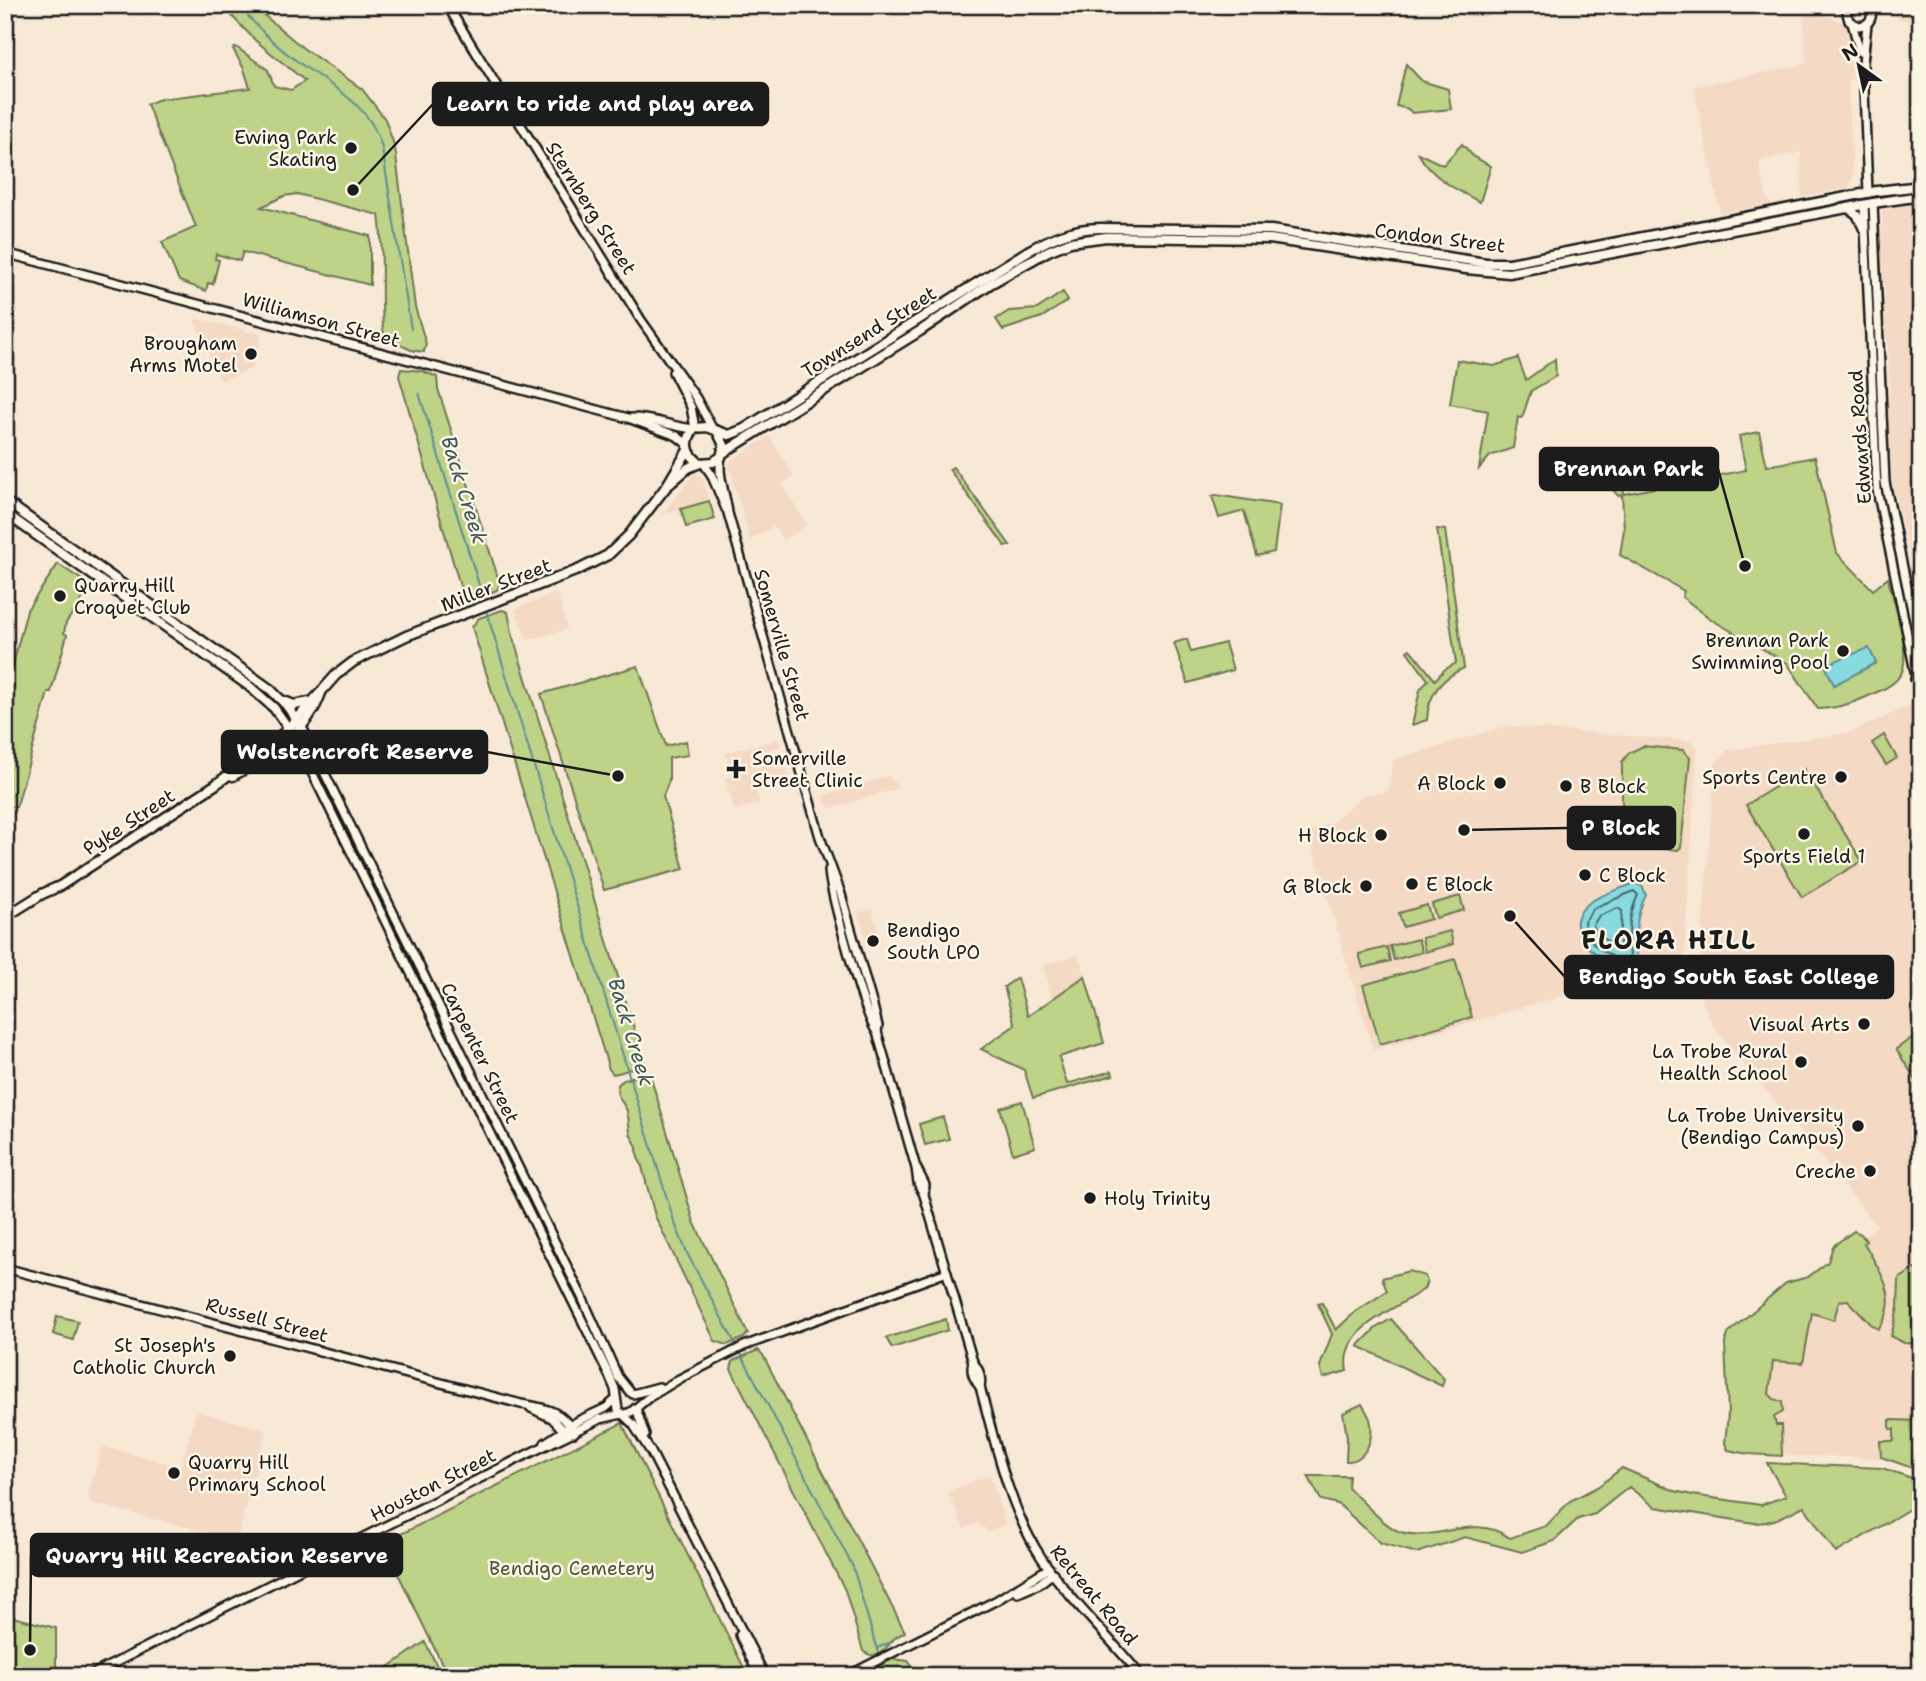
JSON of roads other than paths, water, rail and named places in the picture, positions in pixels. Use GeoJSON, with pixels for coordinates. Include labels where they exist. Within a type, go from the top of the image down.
{"type":"FeatureCollection","features":[{"type":"Feature","properties":{"kind":"main road","name":"Condon Street"},"geometry":{"type":"LineString","coordinates":[[1035,247],[1059,235],[1084,229],[1258,228],[1305,239],[1497,273],[1520,272],[1734,220],[1868,193],[1921,186]]}},
{"type":"Feature","properties":{"kind":"main road","name":"Edwards Road"},"geometry":{"type":"LineString","coordinates":[[1868,193],[1869,204]]}},
{"type":"Feature","properties":{"kind":"main road","name":"Condon Street"},"geometry":{"type":"LineString","coordinates":[[1590,253],[1921,196]]}},
{"type":"Feature","properties":{"kind":"main road"},"geometry":{"type":"LineString","coordinates":[[1734,220],[1759,220],[1764,224]]}},
{"type":"Feature","properties":{"kind":"main road"},"geometry":{"type":"LineString","coordinates":[[1220,228],[1220,238]]}},
{"type":"Feature","properties":{"kind":"main road"},"geometry":{"type":"LineString","coordinates":[[1035,247],[1077,235],[1088,238]]}},
{"type":"Feature","properties":{"kind":"main road","name":"Condon Street"},"geometry":{"type":"LineString","coordinates":[[1037,257],[1063,244],[1088,238],[1305,239]]}},
{"type":"Feature","properties":{"kind":"main road","name":"Townsend Street"},"geometry":{"type":"LineString","coordinates":[[715,430],[729,435],[744,429],[1035,247]]}},
{"type":"Feature","properties":{"kind":"main road","name":"Townsend Street"},"geometry":{"type":"LineString","coordinates":[[722,455],[989,284],[1037,257]]}},
{"type":"Feature","properties":{"kind":"main road"},"geometry":{"type":"LineString","coordinates":[[694,428],[715,430],[724,442],[722,455],[713,463],[702,464],[692,458],[688,447],[694,428]]}},
{"type":"Feature","properties":{"kind":"main road","name":"Miller Street"},"geometry":{"type":"LineString","coordinates":[[299,723],[310,702],[336,675],[358,660],[406,636],[585,568],[608,555],[629,535],[666,487],[688,447]]}},
{"type":"Feature","properties":{"kind":"main road","name":"Miller Street"},"geometry":{"type":"LineString","coordinates":[[666,487],[688,468],[702,464]]}},
{"type":"Feature","properties":{"kind":"main road"},"geometry":{"type":"LineString","coordinates":[[5,501],[253,676],[281,699],[299,723]]}},
{"type":"Feature","properties":{"kind":"main road"},"geometry":{"type":"LineString","coordinates":[[5,513],[249,686],[274,708],[291,732]]}},
{"type":"Feature","properties":{"kind":"main road","name":"Miller Street"},"geometry":{"type":"LineString","coordinates":[[299,723],[316,706],[321,693]]}},
{"type":"Feature","properties":{"kind":"main road"},"geometry":{"type":"LineString","coordinates":[[281,699],[294,705],[310,702]]}},
{"type":"Feature","properties":{"kind":"main road","name":"Pyke Street"},"geometry":{"type":"LineString","coordinates":[[5,924],[215,785],[250,766],[299,723]]}},
{"type":"Feature","properties":{"kind":"main road","name":"Pyke Street"},"geometry":{"type":"LineString","coordinates":[[5,917],[60,886]]}},
{"type":"Feature","properties":{"kind":"street","name":"Sternberg Street"},"geometry":{"type":"LineString","coordinates":[[447,5],[665,355],[715,430]]}},
{"type":"Feature","properties":{"kind":"street","name":"Edwards Road"},"geometry":{"type":"LineString","coordinates":[[1850,5],[1847,13],[1858,37],[1863,62]]}},
{"type":"Feature","properties":{"kind":"street","name":"Edwards Road"},"geometry":{"type":"LineString","coordinates":[[1868,5],[1872,16],[1867,24],[1863,62],[1868,193]]}},
{"type":"Feature","properties":{"kind":"street"},"geometry":{"type":"LineString","coordinates":[[1852,23],[1859,26],[1867,24]]}},
{"type":"Feature","properties":{"kind":"street","name":"Edwards Road"},"geometry":{"type":"LineString","coordinates":[[1869,204],[1865,235],[1877,490],[1918,674],[1916,682],[1921,690]]}},
{"type":"Feature","properties":{"kind":"street","name":"Edwards Road"},"geometry":{"type":"LineString","coordinates":[[1869,204],[1885,482],[1921,653]]}},
{"type":"Feature","properties":{"kind":"street"},"geometry":{"type":"LineString","coordinates":[[1848,208],[1859,218],[1865,235]]}},
{"type":"Feature","properties":{"kind":"street","name":"Williamson Street"},"geometry":{"type":"LineString","coordinates":[[5,253],[628,418],[677,436],[688,447]]}},
{"type":"Feature","properties":{"kind":"street","name":"Sternberg Street"},"geometry":{"type":"LineString","coordinates":[[665,355],[691,407],[694,428]]}},
{"type":"Feature","properties":{"kind":"street","name":"Williamson Street"},"geometry":{"type":"LineString","coordinates":[[628,418],[650,419],[677,428],[694,428]]}},
{"type":"Feature","properties":{"kind":"street","name":"Somerville Street"},"geometry":{"type":"LineString","coordinates":[[722,455],[720,469],[728,513],[829,866],[841,922],[866,1008],[877,1032],[916,1168],[925,1185],[924,1195],[973,1362],[971,1368],[974,1380],[980,1387],[992,1431]]}},
{"type":"Feature","properties":{"kind":"street","name":"Somerville Street"},"geometry":{"type":"LineString","coordinates":[[702,464],[711,474],[728,513]]}},
{"type":"Feature","properties":{"kind":"street","name":"Carpenter Street"},"geometry":{"type":"LineString","coordinates":[[299,723],[618,1377],[631,1393]]}},
{"type":"Feature","properties":{"kind":"street","name":"Carpenter Street"},"geometry":{"type":"LineString","coordinates":[[291,732],[610,1375],[616,1398]]}},
{"type":"Feature","properties":{"kind":"street"},"geometry":{"type":"LineString","coordinates":[[408,966],[417,961]]}},
{"type":"Feature","properties":{"kind":"street"},"geometry":{"type":"LineString","coordinates":[[492,1137],[499,1129]]}},
{"type":"Feature","properties":{"kind":"street","name":"Russell Street"},"geometry":{"type":"LineString","coordinates":[[5,1268],[521,1404],[552,1418],[569,1432]]}},
{"type":"Feature","properties":{"kind":"street"},"geometry":{"type":"LineString","coordinates":[[651,1452],[618,1410],[616,1398],[622,1393],[645,1392],[679,1379],[744,1346],[947,1272]]}},
{"type":"Feature","properties":{"kind":"street"},"geometry":{"type":"LineString","coordinates":[[623,1414],[679,1379]]}},
{"type":"Feature","properties":{"kind":"street"},"geometry":{"type":"LineString","coordinates":[[631,1393],[637,1401],[636,1407],[651,1452],[765,1676]]}},
{"type":"Feature","properties":{"kind":"street","name":"Houston Street"},"geometry":{"type":"LineString","coordinates":[[89,1676],[528,1454],[569,1432],[616,1398]]}},
{"type":"Feature","properties":{"kind":"street","name":"Houston Street"},"geometry":{"type":"LineString","coordinates":[[569,1432],[608,1416],[623,1414]]}},
{"type":"Feature","properties":{"kind":"street","name":"Retreat Road"},"geometry":{"type":"LineString","coordinates":[[992,1431],[994,1444],[1023,1524],[1051,1571],[1141,1676]]}},
{"type":"Feature","properties":{"kind":"street"},"geometry":{"type":"LineString","coordinates":[[848,1676],[1051,1571]]}},
{"type":"Feature","properties":{"kind":"street"},"geometry":{"type":"LineString","coordinates":[[723,1596],[759,1676]]}},
{"type":"Feature","properties":{"kind":"water"},"geometry":{"type":"Polygon","coordinates":[[[1869,648],[1876,663],[1834,685],[1825,665],[1869,648]]]}},
{"type":"Feature","properties":{"kind":"water"},"geometry":{"type":"Polygon","coordinates":[[[1635,883],[1642,886],[1646,895],[1637,926],[1637,959],[1630,966],[1622,968],[1601,957],[1586,944],[1577,928],[1577,920],[1581,911],[1593,900],[1635,883]]]}},
{"type":"Feature","properties":{"kind":"waterway","name":"Back Creek"},"geometry":{"type":"LineString","coordinates":[[238,5],[278,46],[358,106],[376,132],[382,148],[411,329]]}},
{"type":"Feature","properties":{"kind":"waterway","name":"Back Creek"},"geometry":{"type":"LineString","coordinates":[[419,393],[484,601]]}},
{"type":"Feature","properties":{"kind":"waterway","name":"Back Creek"},"geometry":{"type":"LineString","coordinates":[[486,610],[674,1221],[688,1255],[736,1345]]}},
{"type":"Feature","properties":{"kind":"waterway","name":"Back Creek"},"geometry":{"type":"LineString","coordinates":[[739,1350],[853,1567],[878,1653]]}},
{"type":"Feature","properties":{"kind":"waterway"},"geometry":{"type":"LineString","coordinates":[[877,1648],[889,1643]]}},
{"type":"Feature","properties":{"kind":"waterway","name":"Back Creek"},"geometry":{"type":"LineString","coordinates":[[884,1664],[889,1676]]}},
{"type":"Feature","properties":{"kind":"place","name":"Ewing Park Skating"},"geometry":{"type":"Point","coordinates":[351,148]}},
{"type":"Feature","properties":{"kind":"place","name":"Learn to ride and play area"},"geometry":{"type":"Point","coordinates":[353,190]}},
{"type":"Feature","properties":{"kind":"place","name":"Brougham Arms Motel"},"geometry":{"type":"Point","coordinates":[251,354]}},
{"type":"Feature","properties":{"kind":"place","name":"Brennan Park"},"geometry":{"type":"Point","coordinates":[1745,566]}},
{"type":"Feature","properties":{"kind":"place","name":"Quarry Hill Croquet Club"},"geometry":{"type":"Point","coordinates":[60,596]}},
{"type":"Feature","properties":{"kind":"place","name":"Brennan Park Swimming Pool"},"geometry":{"type":"Point","coordinates":[1843,651]}},
{"type":"Feature","properties":{"kind":"place","name":"Somerville Street Clinic"},"geometry":{"type":"Point","coordinates":[736,769]}},
{"type":"Feature","properties":{"kind":"place","name":"Wolstencroft Reserve"},"geometry":{"type":"Point","coordinates":[618,776]}},
{"type":"Feature","properties":{"kind":"place","name":"Sports Centre"},"geometry":{"type":"Point","coordinates":[1841,777]}},
{"type":"Feature","properties":{"kind":"place","name":"A Block"},"geometry":{"type":"Point","coordinates":[1500,783]}},
{"type":"Feature","properties":{"kind":"place","name":"B Block"},"geometry":{"type":"Point","coordinates":[1566,786]}},
{"type":"Feature","properties":{"kind":"place","name":"P Block"},"geometry":{"type":"Point","coordinates":[1464,830]}},
{"type":"Feature","properties":{"kind":"place","name":"Sports Field 1"},"geometry":{"type":"Point","coordinates":[1804,834]}},
{"type":"Feature","properties":{"kind":"place","name":"H Block"},"geometry":{"type":"Point","coordinates":[1381,835]}},
{"type":"Feature","properties":{"kind":"place","name":"C Block"},"geometry":{"type":"Point","coordinates":[1585,875]}},
{"type":"Feature","properties":{"kind":"place","name":"E Block"},"geometry":{"type":"Point","coordinates":[1412,884]}},
{"type":"Feature","properties":{"kind":"place","name":"G Block"},"geometry":{"type":"Point","coordinates":[1366,886]}},
{"type":"Feature","properties":{"kind":"place","name":"Bendigo South East College"},"geometry":{"type":"Point","coordinates":[1510,916]}},
{"type":"Feature","properties":{"kind":"place","name":"Bendigo South LPO"},"geometry":{"type":"Point","coordinates":[873,941]}},
{"type":"Feature","properties":{"kind":"place","name":"Visual Arts"},"geometry":{"type":"Point","coordinates":[1864,1024]}},
{"type":"Feature","properties":{"kind":"place","name":"La Trobe Rural Health School"},"geometry":{"type":"Point","coordinates":[1801,1062]}},
{"type":"Feature","properties":{"kind":"place","name":"La Trobe University (Bendigo Campus)"},"geometry":{"type":"Point","coordinates":[1858,1126]}},
{"type":"Feature","properties":{"kind":"place","name":"Creche"},"geometry":{"type":"Point","coordinates":[1870,1171]}},
{"type":"Feature","properties":{"kind":"place","name":"Holy Trinity"},"geometry":{"type":"Point","coordinates":[1090,1198]}},
{"type":"Feature","properties":{"kind":"place","name":"St Joseph's Catholic Church"},"geometry":{"type":"Point","coordinates":[230,1356]}},
{"type":"Feature","properties":{"kind":"place","name":"Quarry Hill Primary School"},"geometry":{"type":"Point","coordinates":[174,1473]}},
{"type":"Feature","properties":{"kind":"place","name":"Quarry Hill Recreation Reserve"},"geometry":{"type":"Point","coordinates":[30,1650]}},
{"type":"Feature","properties":{"kind":"district","name":"FLORA HILL"},"geometry":{"type":"Point","coordinates":[1669,939]}},
{"type":"Feature","properties":{"kind":"park label","name":"Bendigo Cemetery"},"geometry":{"type":"Point","coordinates":[572,1568]}}]}
